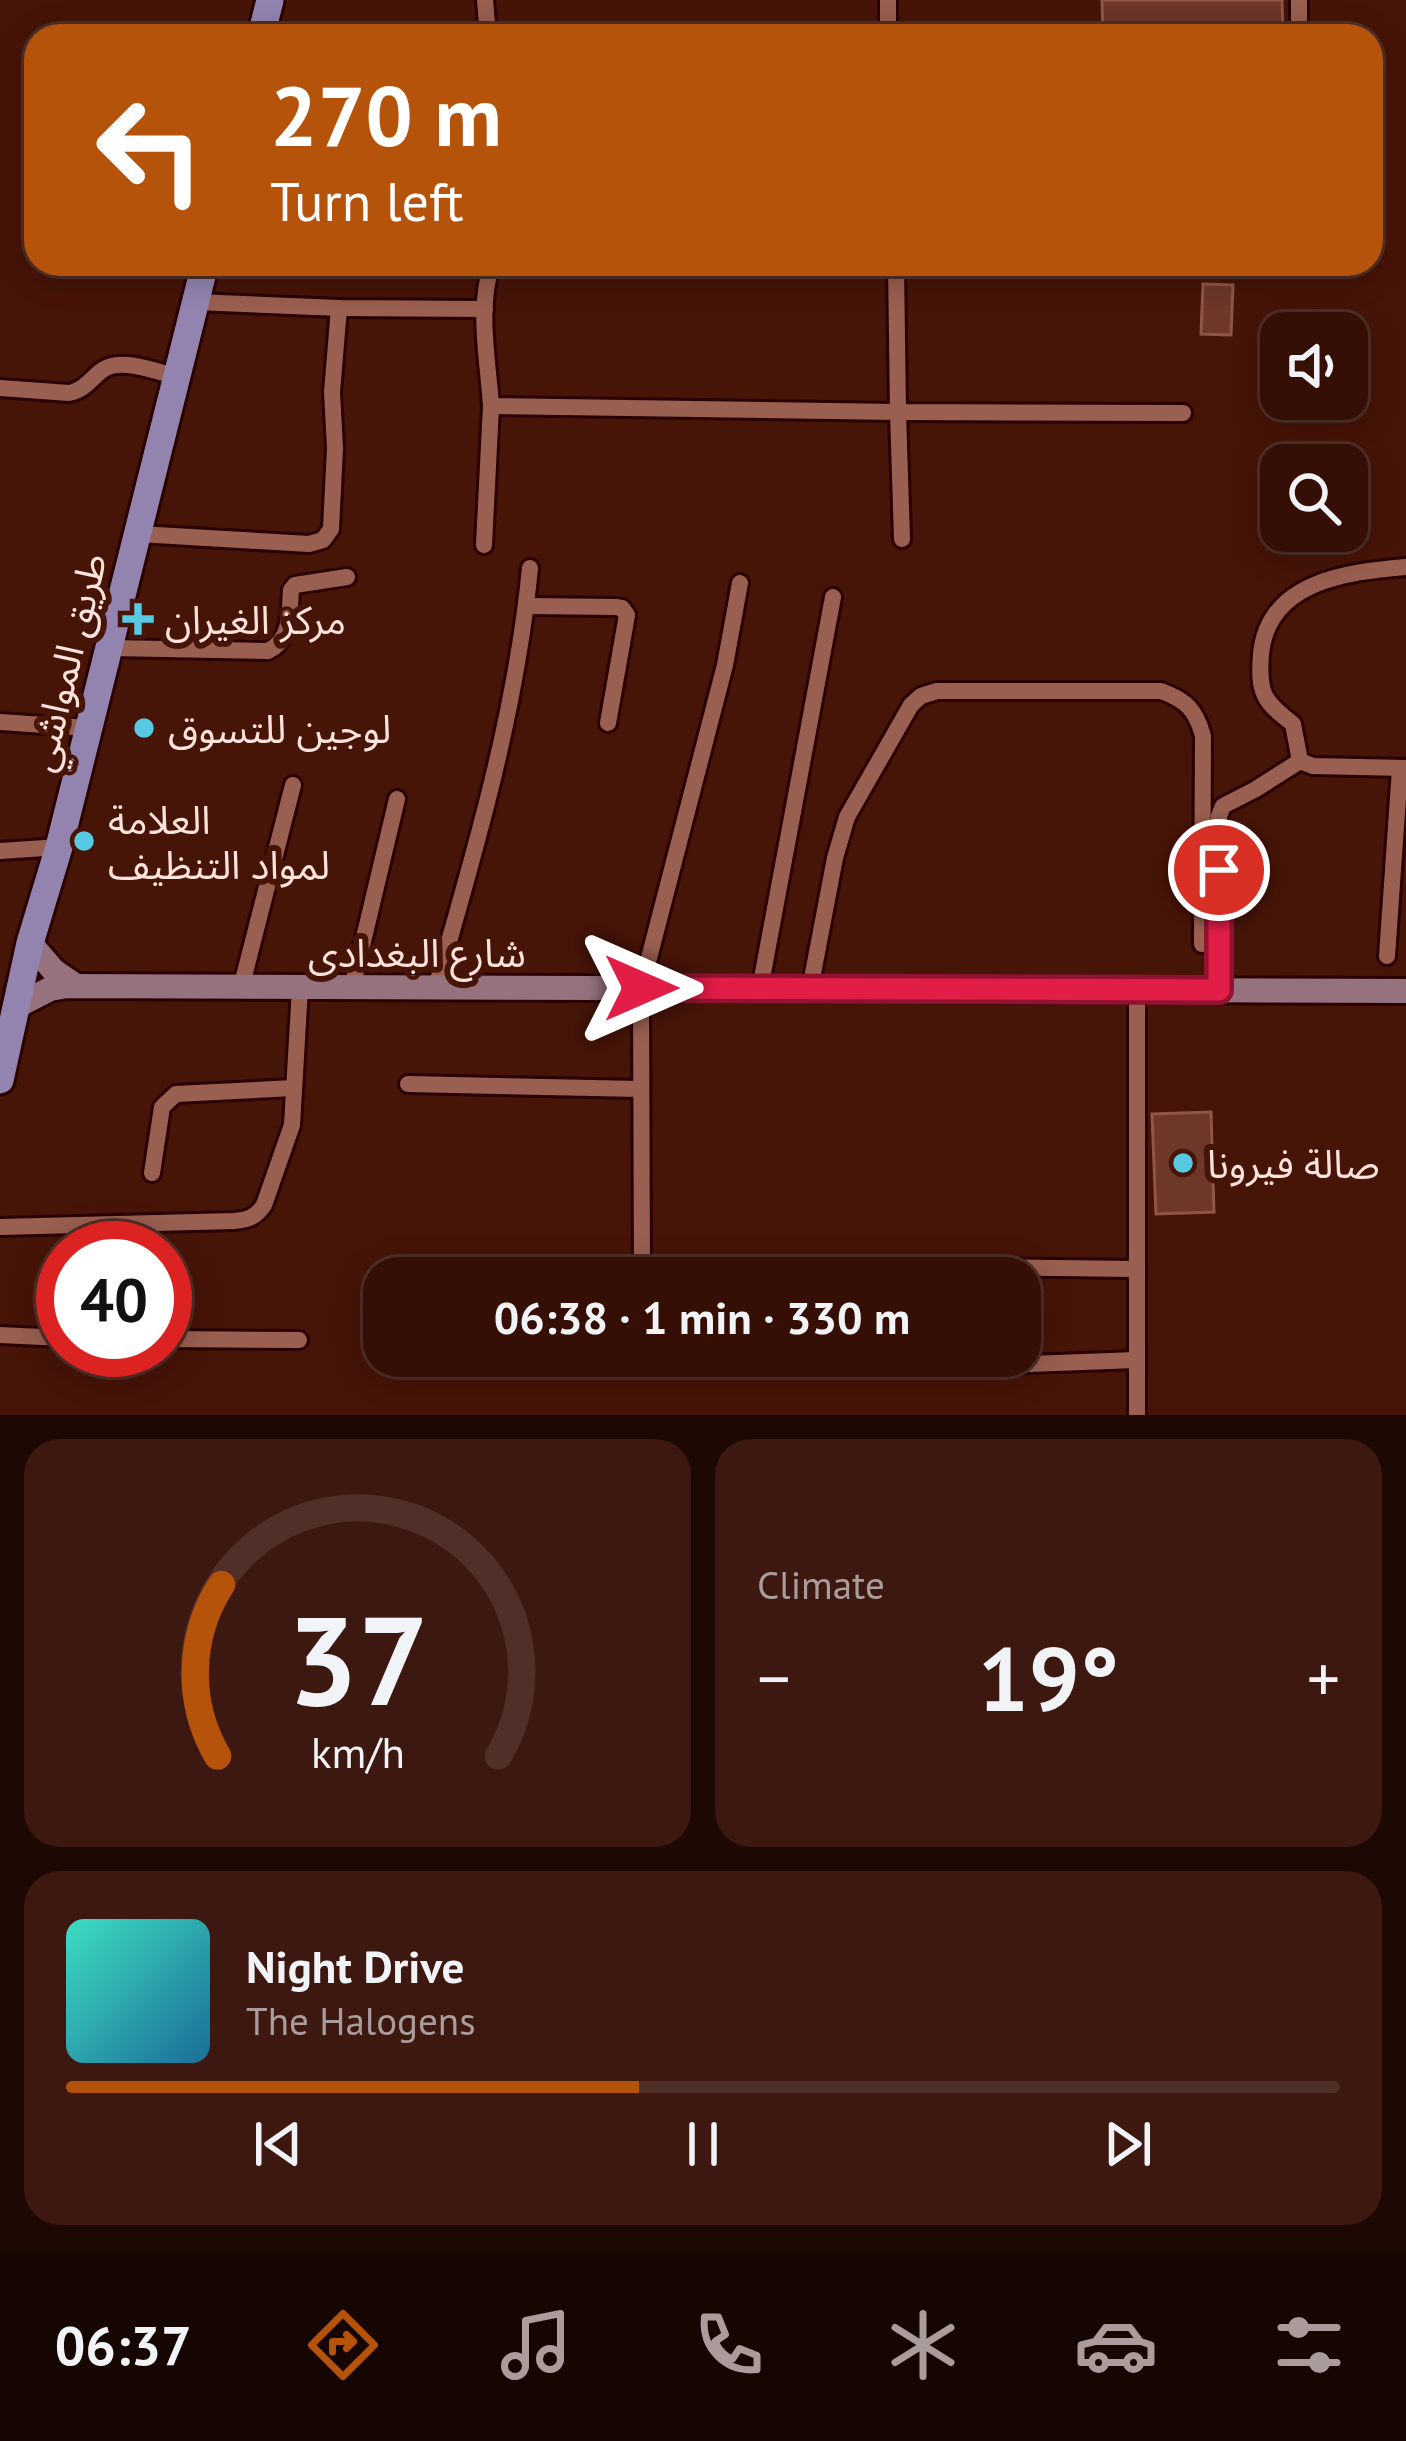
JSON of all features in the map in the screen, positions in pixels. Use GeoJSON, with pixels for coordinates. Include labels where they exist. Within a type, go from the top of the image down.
{"type":"FeatureCollection","features":[{"type":"Feature","properties":{"kind":"main road","name":"طريق المواشي"},"geometry":{"type":"LineString","coordinates":[[0,1080],[30,944],[59,847],[202,276]]}},
{"type":"Feature","properties":{"kind":"street"},"geometry":{"type":"LineString","coordinates":[[484,545],[491,406],[488,276]]}},
{"type":"Feature","properties":{"kind":"street"},"geometry":{"type":"LineString","coordinates":[[896,276],[902,539]]}},
{"type":"Feature","properties":{"kind":"street"},"geometry":{"type":"LineString","coordinates":[[196,302],[485,309]]}},
{"type":"Feature","properties":{"kind":"street"},"geometry":{"type":"LineString","coordinates":[[139,534],[309,544],[322,540],[331,529],[332,392],[339,308]]}},
{"type":"Feature","properties":{"kind":"street"},"geometry":{"type":"LineString","coordinates":[[0,388],[79,391],[105,368],[119,364],[178,377]]}},
{"type":"Feature","properties":{"kind":"street"},"geometry":{"type":"LineString","coordinates":[[491,406],[1183,413]]}},
{"type":"Feature","properties":{"kind":"street"},"geometry":{"type":"LineString","coordinates":[[1300,761],[1293,724],[1270,706],[1259,678],[1263,639],[1273,614],[1292,596],[1314,585],[1366,570],[1406,567]]}},
{"type":"Feature","properties":{"kind":"street"},"geometry":{"type":"LineString","coordinates":[[436,987],[492,791],[513,694],[530,568]]}},
{"type":"Feature","properties":{"kind":"street"},"geometry":{"type":"LineString","coordinates":[[110,647],[268,651],[286,634],[295,585],[347,577]]}},
{"type":"Feature","properties":{"kind":"street"},"geometry":{"type":"LineString","coordinates":[[642,1257],[641,988],[725,665],[740,584]]}},
{"type":"Feature","properties":{"kind":"street"},"geometry":{"type":"LineString","coordinates":[[760,989],[833,597]]}},
{"type":"Feature","properties":{"kind":"street"},"geometry":{"type":"LineString","coordinates":[[526,605],[616,607],[627,615],[608,723]]}},
{"type":"Feature","properties":{"kind":"street"},"geometry":{"type":"LineString","coordinates":[[810,989],[847,817],[911,705],[937,691],[1160,691],[1188,703],[1203,736],[1202,944]]}},
{"type":"Feature","properties":{"kind":"street"},"geometry":{"type":"LineString","coordinates":[[0,722],[88,728]]}},
{"type":"Feature","properties":{"kind":"street"},"geometry":{"type":"LineString","coordinates":[[1300,761],[1313,766],[1403,768],[1392,977]]}},
{"type":"Feature","properties":{"kind":"street"},"geometry":{"type":"LineString","coordinates":[[1219,990],[1223,806],[1300,761]]}},
{"type":"Feature","properties":{"kind":"street"},"geometry":{"type":"LineString","coordinates":[[241,988],[292,785]]}},
{"type":"Feature","properties":{"kind":"street"},"geometry":{"type":"LineString","coordinates":[[352,988],[397,800]]}},
{"type":"Feature","properties":{"kind":"street"},"geometry":{"type":"LineString","coordinates":[[0,851],[59,847]]}},
{"type":"Feature","properties":{"kind":"street"},"geometry":{"type":"LineString","coordinates":[[30,944],[54,971],[76,986]]}},
{"type":"Feature","properties":{"kind":"street","name":"شارع البغدادى"},"geometry":{"type":"LineString","coordinates":[[15,1007],[50,989],[76,986],[1219,990],[1392,977]]}},
{"type":"Feature","properties":{"kind":"street"},"geometry":{"type":"LineString","coordinates":[[0,1227],[248,1220],[258,1214],[290,1137],[300,988]]}},
{"type":"Feature","properties":{"kind":"street"},"geometry":{"type":"LineString","coordinates":[[1137,990],[1137,1415]]}},
{"type":"Feature","properties":{"kind":"street"},"geometry":{"type":"LineString","coordinates":[[408,1084],[640,1090]]}},
{"type":"Feature","properties":{"kind":"street"},"geometry":{"type":"LineString","coordinates":[[152,1173],[162,1107],[176,1094],[294,1088]]}},
{"type":"Feature","properties":{"kind":"street"},"geometry":{"type":"LineString","coordinates":[[1041,1268],[1136,1269]]}},
{"type":"Feature","properties":{"kind":"street"},"geometry":{"type":"LineString","coordinates":[[0,1335],[36,1337]]}},
{"type":"Feature","properties":{"kind":"street"},"geometry":{"type":"LineString","coordinates":[[192,1339],[299,1340]]}},
{"type":"Feature","properties":{"kind":"street"},"geometry":{"type":"LineString","coordinates":[[1041,1364],[1136,1360]]}},
{"type":"Feature","properties":{"kind":"building"},"geometry":{"type":"Polygon","coordinates":[[[1102,0],[1282,0],[1283,24],[1103,24],[1102,0]]]}},
{"type":"Feature","properties":{"kind":"building"},"geometry":{"type":"Polygon","coordinates":[[[1203,284],[1233,285],[1231,335],[1201,334],[1203,284]]]}},
{"type":"Feature","properties":{"kind":"building","name":"صالة فيرونا"},"geometry":{"type":"Polygon","coordinates":[[[1211,1112],[1214,1212],[1156,1214],[1152,1114],[1211,1112]]]}},
{"type":"Feature","properties":{"kind":"place","name":"مركز الغيران"},"geometry":{"type":"Point","coordinates":[138,619]}},
{"type":"Feature","properties":{"kind":"place","name":"لوجين للتسوق"},"geometry":{"type":"Point","coordinates":[144,728]}},
{"type":"Feature","properties":{"kind":"place","name":"العلامة لمواد التنظيف"},"geometry":{"type":"Point","coordinates":[84,841]}},
{"type":"Feature","properties":{"kind":"place","name":"صالة فيرونا"},"geometry":{"type":"Point","coordinates":[1183,1163]}},
{"type":"Feature","properties":{"kind":"route"},"geometry":{"type":"LineString","coordinates":[[641,988],[1219,990],[1219,870]]}}]}
